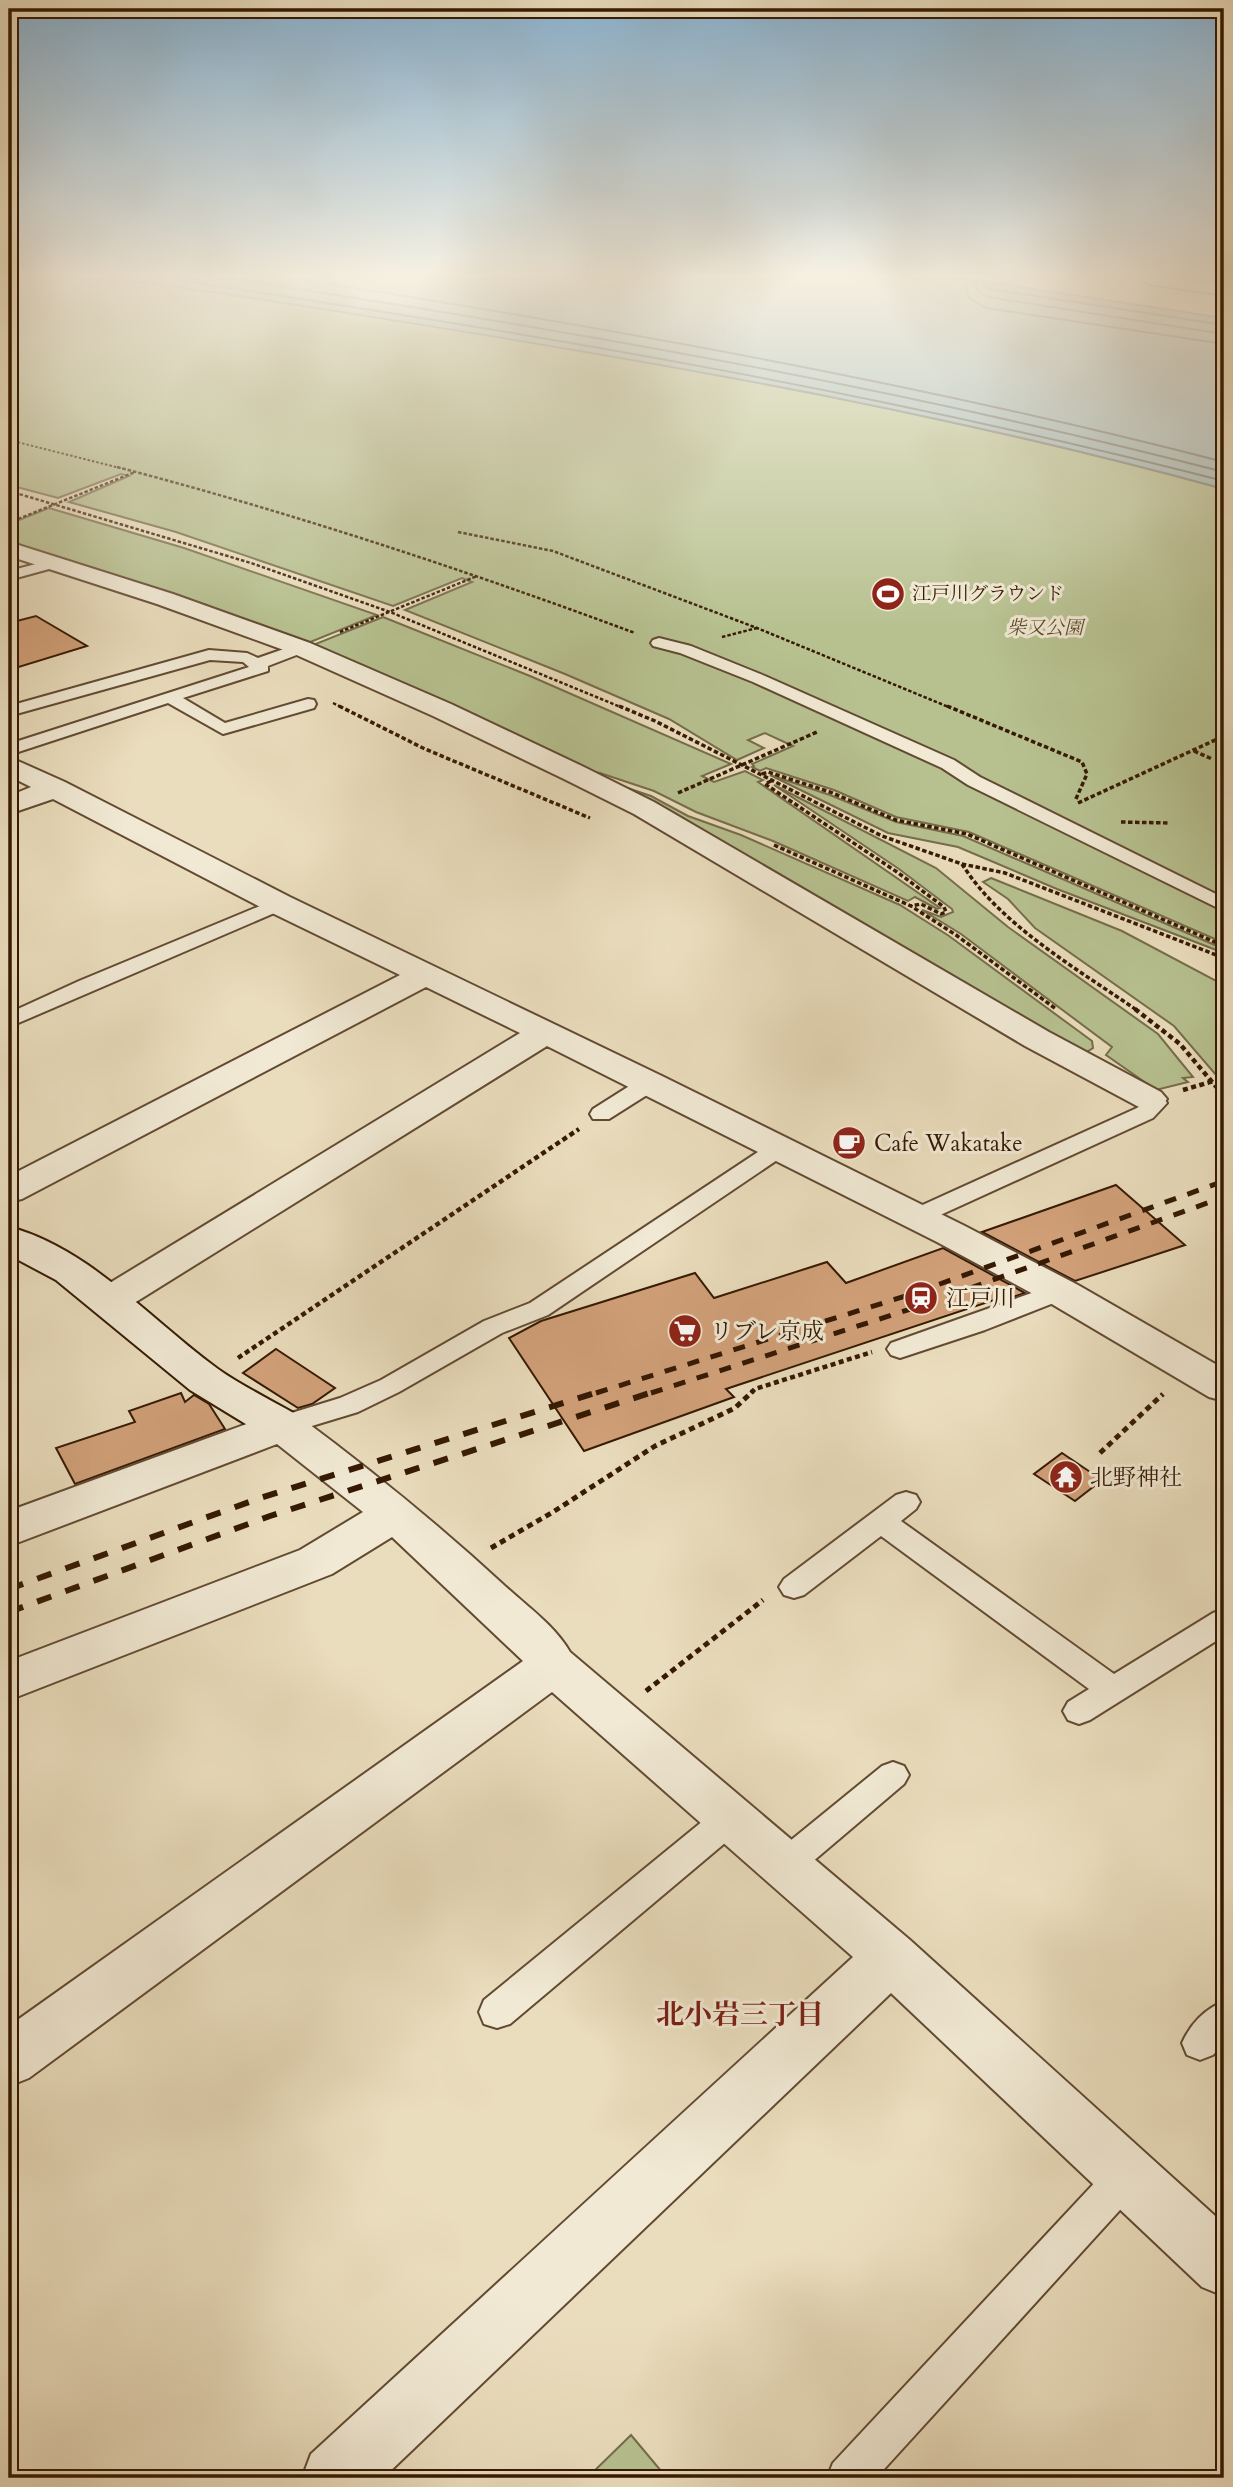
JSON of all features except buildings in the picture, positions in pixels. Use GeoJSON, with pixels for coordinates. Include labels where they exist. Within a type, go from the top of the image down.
{"type":"FeatureCollection","features":[{"type":"Feature","properties":{"kind":"street"},"geometry":{"type":"LineString","coordinates":[[10,535],[55,563],[189,607],[300,648],[442,710],[644,808],[1037,1039],[1149,1099]]}},
{"type":"Feature","properties":{"kind":"street"},"geometry":{"type":"LineString","coordinates":[[9,765],[279,904],[650,1083],[778,1150],[916,1217],[1060,1291],[1224,1387]]}},
{"type":"Feature","properties":{"kind":"street"},"geometry":{"type":"LineString","coordinates":[[9,806],[55,788]]}},
{"type":"Feature","properties":{"kind":"street"},"geometry":{"type":"LineString","coordinates":[[9,1191],[425,975]]}},
{"type":"Feature","properties":{"kind":"street"},"geometry":{"type":"LineString","coordinates":[[109,1301],[546,1032]]}},
{"type":"Feature","properties":{"kind":"street"},"geometry":{"type":"LineString","coordinates":[[9,1240],[70,1271],[205,1380],[282,1426],[333,1462],[395,1514],[459,1568],[546,1653],[552,1665],[891,1957],[1224,2265]]}},
{"type":"Feature","properties":{"kind":"street"},"geometry":{"type":"LineString","coordinates":[[9,1528],[282,1426]]}},
{"type":"Feature","properties":{"kind":"street"},"geometry":{"type":"LineString","coordinates":[[9,1681],[316,1562],[395,1514]]}},
{"type":"Feature","properties":{"kind":"street"},"geometry":{"type":"LineString","coordinates":[[9,2059],[552,1665]]}},
{"type":"Feature","properties":{"kind":"street"},"geometry":{"type":"LineString","coordinates":[[335,2478],[891,1957]]}},
{"type":"Feature","properties":{"kind":"lane"},"geometry":{"type":"LineString","coordinates":[[9,576],[55,563]]}},
{"type":"Feature","properties":{"kind":"lane"},"geometry":{"type":"LineString","coordinates":[[659,643],[685,649],[759,679],[948,764],[974,781],[1224,905]]}},
{"type":"Feature","properties":{"kind":"lane"},"geometry":{"type":"LineString","coordinates":[[258,664],[300,648]]}},
{"type":"Feature","properties":{"kind":"lane"},"geometry":{"type":"LineString","coordinates":[[9,711],[209,655],[237,656],[262,668],[9,750]]}},
{"type":"Feature","properties":{"kind":"lane"},"geometry":{"type":"LineString","coordinates":[[170,697],[223,729],[308,704]]}},
{"type":"Feature","properties":{"kind":"lane"},"geometry":{"type":"LineString","coordinates":[[15,1011],[279,904]]}},
{"type":"Feature","properties":{"kind":"lane"},"geometry":{"type":"LineString","coordinates":[[601,1114],[650,1083]]}},
{"type":"Feature","properties":{"kind":"lane"},"geometry":{"type":"LineString","coordinates":[[916,1217],[1145,1113],[1156,1103],[1149,1099]]}},
{"type":"Feature","properties":{"kind":"lane"},"geometry":{"type":"LineString","coordinates":[[282,1426],[349,1405],[390,1387],[493,1327],[539,1309],[778,1150]]}},
{"type":"Feature","properties":{"kind":"lane"},"geometry":{"type":"LineString","coordinates":[[900,1349],[976,1324],[1060,1291]]}},
{"type":"Feature","properties":{"kind":"lane"},"geometry":{"type":"LineString","coordinates":[[794,1587],[905,1502]]}},
{"type":"Feature","properties":{"kind":"lane"},"geometry":{"type":"LineString","coordinates":[[881,1521],[1113,1690]]}},
{"type":"Feature","properties":{"kind":"lane"},"geometry":{"type":"LineString","coordinates":[[1079,1711],[1224,1621]]}},
{"type":"Feature","properties":{"kind":"lane"},"geometry":{"type":"LineString","coordinates":[[786,1864],[893,1775]]}},
{"type":"Feature","properties":{"kind":"lane"},"geometry":{"type":"LineString","coordinates":[[497,2012],[732,1818]]}},
{"type":"Feature","properties":{"kind":"lane"},"geometry":{"type":"LineString","coordinates":[[1200,2043],[1224,2018]]}},
{"type":"Feature","properties":{"kind":"lane"},"geometry":{"type":"LineString","coordinates":[[848,2478],[1127,2175]]}},
{"type":"Feature","properties":{"kind":"path"},"geometry":{"type":"LineString","coordinates":[[9,440],[307,520],[478,576],[659,643]]}},
{"type":"Feature","properties":{"kind":"path"},"geometry":{"type":"LineString","coordinates":[[10,535],[56,503],[135,472]]}},
{"type":"Feature","properties":{"kind":"path"},"geometry":{"type":"LineString","coordinates":[[9,491],[251,563],[390,612],[655,721],[882,836],[962,864],[1004,873],[1224,958]]}},
{"type":"Feature","properties":{"kind":"path"},"geometry":{"type":"LineString","coordinates":[[458,532],[553,551],[757,628],[1082,762],[1087,774],[1074,805]]}},
{"type":"Feature","properties":{"kind":"path"},"geometry":{"type":"LineString","coordinates":[[344,631],[478,576]]}},
{"type":"Feature","properties":{"kind":"path"},"geometry":{"type":"LineString","coordinates":[[695,786],[814,733]]}},
{"type":"Feature","properties":{"kind":"path"},"geometry":{"type":"LineString","coordinates":[[1074,805],[1224,736]]}},
{"type":"Feature","properties":{"kind":"path"},"geometry":{"type":"LineString","coordinates":[[1193,751],[1212,759]]}},
{"type":"Feature","properties":{"kind":"path"},"geometry":{"type":"LineString","coordinates":[[761,775],[768,772],[830,792],[896,820],[967,834],[1224,946]]}},
{"type":"Feature","properties":{"kind":"path"},"geometry":{"type":"LineString","coordinates":[[772,780],[765,784],[897,872],[944,907],[946,912],[941,914],[921,904],[911,906]]}},
{"type":"Feature","properties":{"kind":"path"},"geometry":{"type":"LineString","coordinates":[[1074,805],[1084,810]]}},
{"type":"Feature","properties":{"kind":"path"},"geometry":{"type":"LineString","coordinates":[[1110,822],[1169,823]]}},
{"type":"Feature","properties":{"kind":"path"},"geometry":{"type":"LineString","coordinates":[[962,864],[973,885],[1024,929],[1166,1031],[1224,1096]]}},
{"type":"Feature","properties":{"kind":"path"},"geometry":{"type":"LineString","coordinates":[[1197,1087],[1213,1084],[1224,1078]]}},
{"type":"Feature","properties":{"kind":"path"},"geometry":{"type":"LineString","coordinates":[[205,1380],[601,1114]]}},
{"type":"Feature","properties":{"kind":"path"},"geometry":{"type":"LineString","coordinates":[[459,1568],[546,1514],[554,1512],[655,1446],[735,1408],[755,1389],[891,1346],[900,1349]]}},
{"type":"Feature","properties":{"kind":"path"},"geometry":{"type":"LineString","coordinates":[[1100,1453],[1191,1367]]}},
{"type":"Feature","properties":{"kind":"path"},"geometry":{"type":"LineString","coordinates":[[613,1717],[782,1585],[794,1587]]}},
{"type":"Feature","properties":{"kind":"green space","name":"柴又公園"},"geometry":{"type":"Polygon","coordinates":[[[9,395],[823,395],[961,424],[1224,489],[1224,943],[969,832],[896,817],[834,790],[766,768],[760,771],[752,767],[752,764],[793,746],[765,733],[748,740],[764,748],[737,760],[669,719],[405,610],[472,582],[462,578],[393,606],[176,532],[69,502],[129,476],[121,474],[58,498],[9,485],[9,395]]]}},
{"type":"Feature","properties":{"kind":"green space"},"geometry":{"type":"Polygon","coordinates":[[[49,508],[184,548],[377,615],[303,645],[9,544],[9,524],[49,508]]]}},
{"type":"Feature","properties":{"kind":"green space"},"geometry":{"type":"Polygon","coordinates":[[[383,617],[530,676],[731,764],[702,776],[714,782],[745,771],[763,780],[758,782],[940,908],[937,909],[915,897],[908,901],[773,841],[696,812],[654,791],[600,773],[578,770],[308,647],[383,617]]]}},
{"type":"Feature","properties":{"kind":"green space"},"geometry":{"type":"Polygon","coordinates":[[[770,775],[830,795],[896,822],[963,836],[1224,949],[1224,953],[1057,889],[958,847],[888,833],[770,775]]]}},
{"type":"Feature","properties":{"kind":"green space"},"geometry":{"type":"Polygon","coordinates":[[[595,777],[651,796],[688,816],[741,835],[900,905],[949,936],[1092,1041],[1093,1048],[1085,1053],[595,777]]]}},
{"type":"Feature","properties":{"kind":"green space"},"geometry":{"type":"Polygon","coordinates":[[[774,785],[936,868],[1008,927],[1158,1034],[1193,1077],[1183,1078],[1188,1082],[1156,1090],[1106,1055],[1112,1047],[961,934],[922,910],[941,917],[953,912],[952,909],[899,869],[774,785]]]}},
{"type":"Feature","properties":{"kind":"green space"},"geometry":{"type":"Polygon","coordinates":[[[991,878],[1122,931],[1224,985],[1224,1070],[1216,1075],[1174,1026],[1035,928],[1008,899],[983,882],[991,878]]]}},
{"type":"Feature","properties":{"kind":"green space"},"geometry":{"type":"Polygon","coordinates":[[[631,2435],[667,2478],[587,2478],[631,2435]]]}},
{"type":"Feature","properties":{"kind":"water"},"geometry":{"type":"Polygon","coordinates":[[[821,395],[1224,395],[1224,489],[1038,442],[821,395]]]}},
{"type":"Feature","properties":{"kind":"railway"},"geometry":{"type":"LineString","coordinates":[[596,1393],[915,1293],[1224,1181]]}},
{"type":"Feature","properties":{"kind":"railway"},"geometry":{"type":"LineString","coordinates":[[651,1393],[926,1304],[1224,1197]]}},
{"type":"Feature","properties":{"kind":"railway"},"geometry":{"type":"LineString","coordinates":[[9,1589],[260,1498],[601,1391]]}},
{"type":"Feature","properties":{"kind":"railway"},"geometry":{"type":"LineString","coordinates":[[9,1612],[270,1516],[656,1391]]}},
{"type":"Feature","properties":{"kind":"place","name":"江戸川グラウンド"},"geometry":{"type":"Point","coordinates":[888,594]}},
{"type":"Feature","properties":{"kind":"place","name":"Cafe Wakatake"},"geometry":{"type":"Point","coordinates":[849,1143]}},
{"type":"Feature","properties":{"kind":"place","name":"江戸川"},"geometry":{"type":"Point","coordinates":[921,1298]}},
{"type":"Feature","properties":{"kind":"place","name":"リブレ京成"},"geometry":{"type":"Point","coordinates":[685,1331]}},
{"type":"Feature","properties":{"kind":"place","name":"北野神社"},"geometry":{"type":"Point","coordinates":[1066,1477]}},
{"type":"Feature","properties":{"kind":"district","name":"北小岩三丁目"},"geometry":{"type":"Point","coordinates":[740,2015]}}]}
